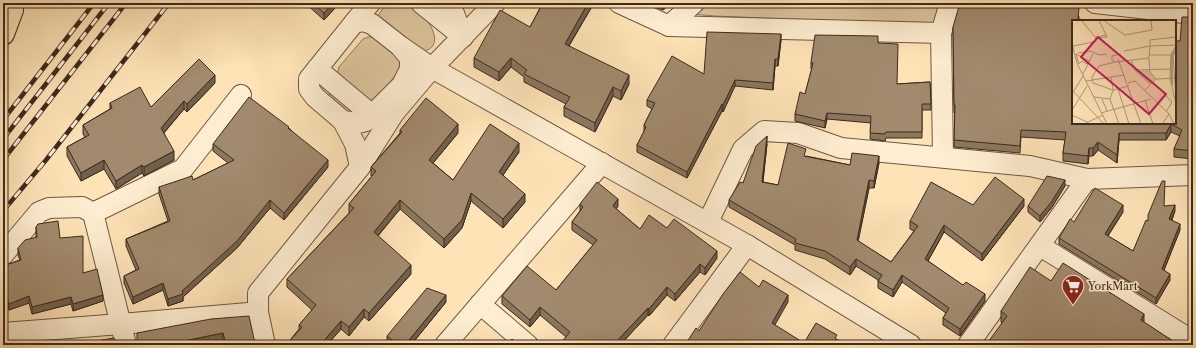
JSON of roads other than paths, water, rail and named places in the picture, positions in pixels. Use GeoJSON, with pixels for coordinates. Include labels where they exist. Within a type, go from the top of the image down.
{"type":"FeatureCollection","features":[{"type":"Feature","properties":{"kind":"main road"},"geometry":{"type":"LineString","coordinates":[[3,34],[14,5]]}},
{"type":"Feature","properties":{"kind":"street"},"geometry":{"type":"LineString","coordinates":[[360,167],[355,144],[343,122],[308,89],[309,79],[370,3]]}},
{"type":"Feature","properties":{"kind":"street"},"geometry":{"type":"LineString","coordinates":[[421,3],[463,38]]}},
{"type":"Feature","properties":{"kind":"street"},"geometry":{"type":"LineString","coordinates":[[450,3],[463,38]]}},
{"type":"Feature","properties":{"kind":"street"},"geometry":{"type":"LineString","coordinates":[[265,345],[258,312],[258,293],[360,167],[394,113],[432,68],[496,3]]}},
{"type":"Feature","properties":{"kind":"street"},"geometry":{"type":"LineString","coordinates":[[619,3],[669,26],[941,33]]}},
{"type":"Feature","properties":{"kind":"street"},"geometry":{"type":"LineString","coordinates":[[669,26],[694,3]]}},
{"type":"Feature","properties":{"kind":"street"},"geometry":{"type":"LineString","coordinates":[[943,157],[941,33],[950,3]]}},
{"type":"Feature","properties":{"kind":"street"},"geometry":{"type":"LineString","coordinates":[[1095,3],[1193,14]]}},
{"type":"Feature","properties":{"kind":"street"},"geometry":{"type":"LineString","coordinates":[[354,23],[363,21],[372,24],[432,68],[748,245],[911,345]]}},
{"type":"Feature","properties":{"kind":"street"},"geometry":{"type":"LineString","coordinates":[[343,122],[358,123],[366,121],[402,85],[410,69],[410,58],[400,46]]}},
{"type":"Feature","properties":{"kind":"street"},"geometry":{"type":"LineString","coordinates":[[317,69],[372,115],[394,113]]}},
{"type":"Feature","properties":{"kind":"street"},"geometry":{"type":"LineString","coordinates":[[93,213],[183,169],[241,95]]}},
{"type":"Feature","properties":{"kind":"street"},"geometry":{"type":"LineString","coordinates":[[708,222],[743,149],[764,131],[798,133],[841,148],[1030,166],[1087,179],[1193,175]]}},
{"type":"Feature","properties":{"kind":"street"},"geometry":{"type":"LineString","coordinates":[[445,345],[602,163]]}},
{"type":"Feature","properties":{"kind":"street"},"geometry":{"type":"LineString","coordinates":[[968,345],[1087,179]]}},
{"type":"Feature","properties":{"kind":"street"},"geometry":{"type":"LineString","coordinates":[[3,255],[39,212],[48,208],[82,208],[93,213]]}},
{"type":"Feature","properties":{"kind":"street"},"geometry":{"type":"LineString","coordinates":[[93,213],[122,324],[126,345]]}},
{"type":"Feature","properties":{"kind":"street"},"geometry":{"type":"LineString","coordinates":[[673,345],[748,245]]}},
{"type":"Feature","properties":{"kind":"street"},"geometry":{"type":"LineString","coordinates":[[1040,246],[1193,341]]}},
{"type":"Feature","properties":{"kind":"street"},"geometry":{"type":"LineString","coordinates":[[480,304],[528,345]]}},
{"type":"Feature","properties":{"kind":"street"},"geometry":{"type":"LineString","coordinates":[[3,333],[258,312]]}},
{"type":"Feature","properties":{"kind":"street"},"geometry":{"type":"LineString","coordinates":[[3,340],[119,332],[122,345]]}},
{"type":"Feature","properties":{"kind":"railway"},"geometry":{"type":"LineString","coordinates":[[3,120],[94,3]]}},
{"type":"Feature","properties":{"kind":"railway"},"geometry":{"type":"LineString","coordinates":[[3,139],[109,3]]}},
{"type":"Feature","properties":{"kind":"railway"},"geometry":{"type":"LineString","coordinates":[[3,160],[126,3]]}},
{"type":"Feature","properties":{"kind":"railway"},"geometry":{"type":"LineString","coordinates":[[3,211],[46,160],[169,3]]}},
{"type":"Feature","properties":{"kind":"place","name":"YorkMart"},"geometry":{"type":"Point","coordinates":[1073,306]}}]}
